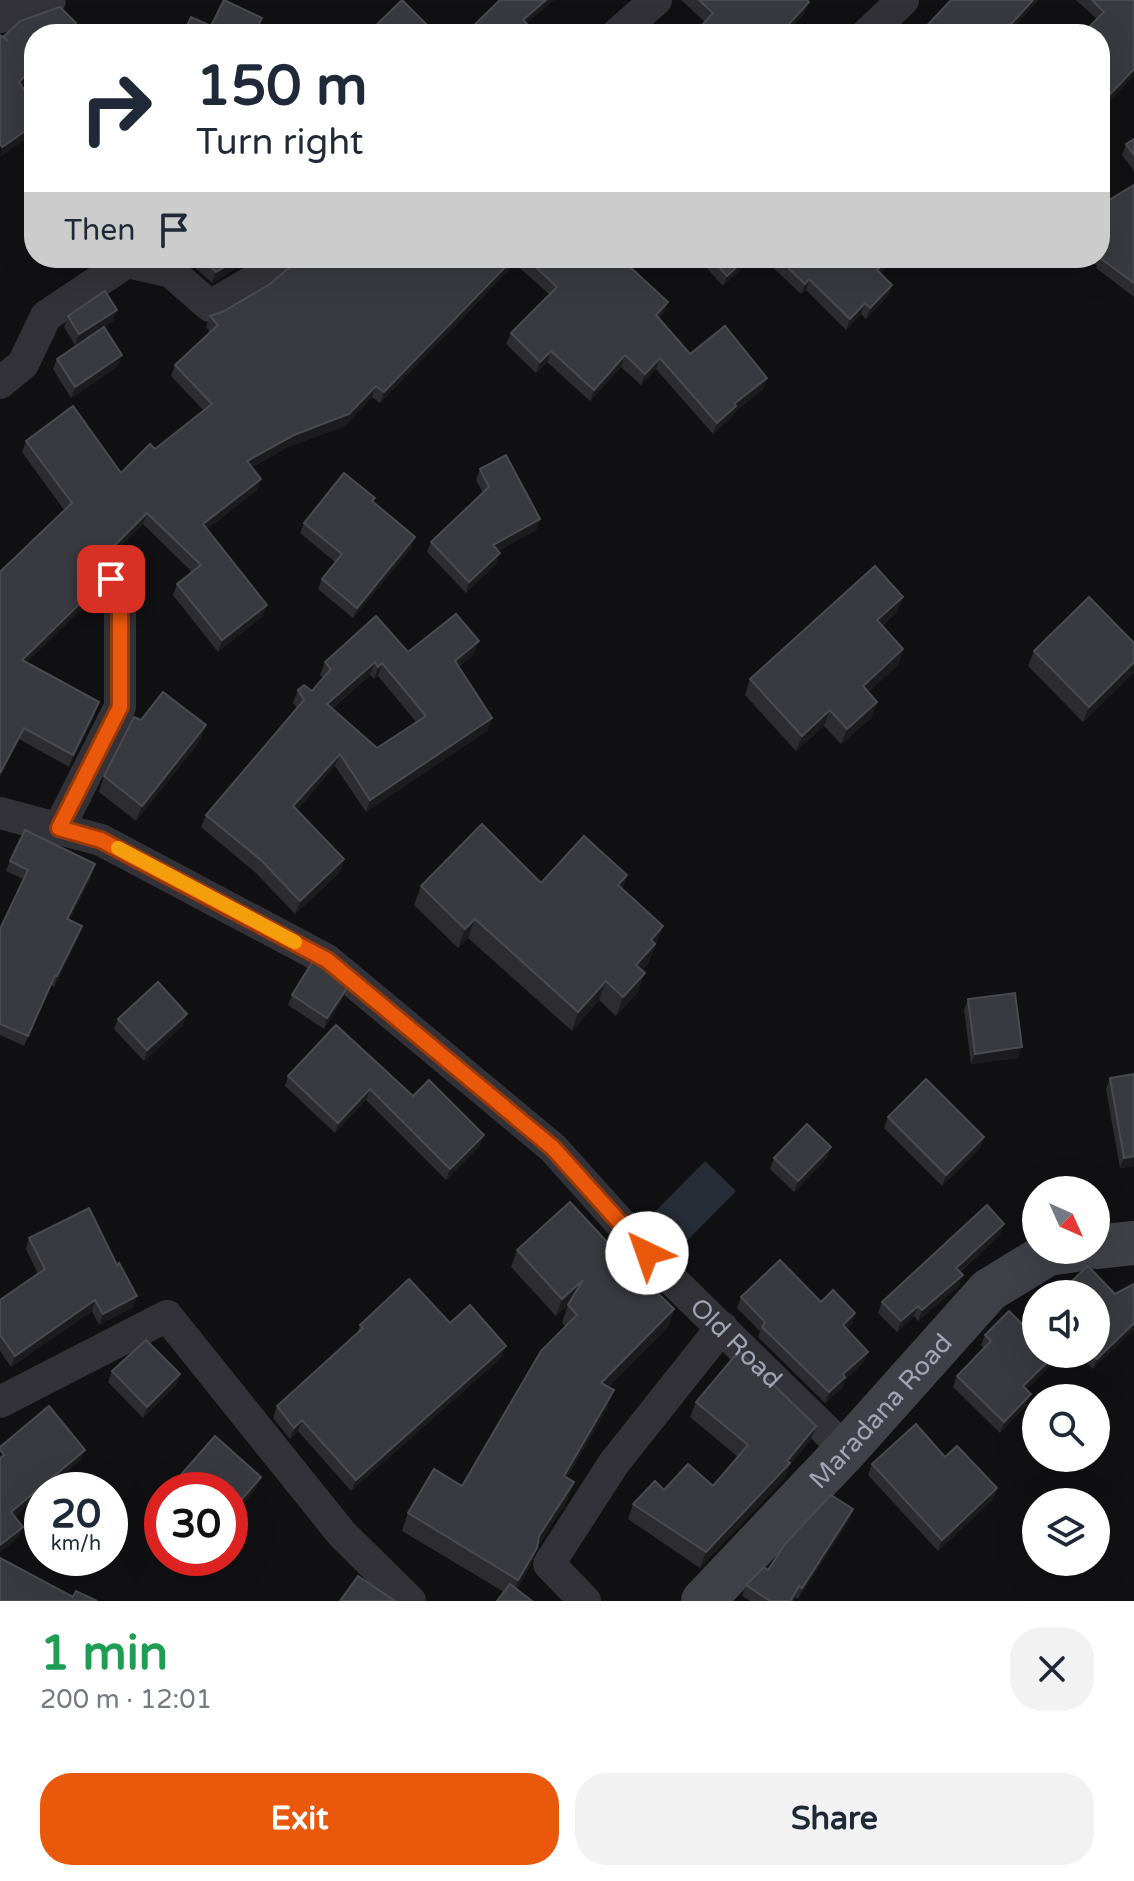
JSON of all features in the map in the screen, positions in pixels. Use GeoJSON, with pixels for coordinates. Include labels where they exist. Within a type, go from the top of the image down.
{"type":"FeatureCollection","features":[{"type":"Feature","properties":{"kind":"street"},"geometry":{"type":"LineString","coordinates":[[0,17],[50,0]]}},
{"type":"Feature","properties":{"kind":"street"},"geometry":{"type":"LineString","coordinates":[[628,24],[656,0]]}},
{"type":"Feature","properties":{"kind":"street"},"geometry":{"type":"LineString","coordinates":[[878,24],[903,0]]}},
{"type":"Feature","properties":{"kind":"street"},"geometry":{"type":"LineString","coordinates":[[0,383],[23,364],[46,316],[118,268]]}},
{"type":"Feature","properties":{"kind":"street"},"geometry":{"type":"LineString","coordinates":[[153,268],[171,272],[210,306],[269,268]]}},
{"type":"Feature","properties":{"kind":"street"},"geometry":{"type":"LineString","coordinates":[[59,828],[120,707],[120,598],[111,579]]}},
{"type":"Feature","properties":{"kind":"street","name":"Old Road"},"geometry":{"type":"LineString","coordinates":[[0,813],[101,840],[327,960],[553,1148],[666,1274],[846,1450]]}},
{"type":"Feature","properties":{"kind":"street"},"geometry":{"type":"LineString","coordinates":[[1110,1246],[1134,1243]]}},
{"type":"Feature","properties":{"kind":"street","name":"Maradana Road"},"geometry":{"type":"LineString","coordinates":[[703,1601],[846,1450],[989,1290],[1032,1264]]}},
{"type":"Feature","properties":{"kind":"street"},"geometry":{"type":"LineString","coordinates":[[0,1402],[167,1316],[342,1534],[410,1601]]}},
{"type":"Feature","properties":{"kind":"street"},"geometry":{"type":"LineString","coordinates":[[585,1601],[549,1564],[614,1463],[722,1327]]}},
{"type":"Feature","properties":{"kind":"shaded area"},"geometry":{"type":"Polygon","coordinates":[[[705,1161],[736,1191],[678,1250],[647,1220],[705,1161]]]}},
{"type":"Feature","properties":{"kind":"building"},"geometry":{"type":"Polygon","coordinates":[[[224,0],[262,18],[259,24],[212,24],[224,0]]]}},
{"type":"Feature","properties":{"kind":"building"},"geometry":{"type":"Polygon","coordinates":[[[402,0],[426,24],[377,24],[402,0]]]}},
{"type":"Feature","properties":{"kind":"building"},"geometry":{"type":"Polygon","coordinates":[[[500,0],[546,0],[523,20],[527,24],[475,24],[500,0]]]}},
{"type":"Feature","properties":{"kind":"building"},"geometry":{"type":"Polygon","coordinates":[[[699,0],[809,2],[789,24],[703,24],[713,13],[699,0]]]}},
{"type":"Feature","properties":{"kind":"building"},"geometry":{"type":"Polygon","coordinates":[[[951,0],[1033,0],[1011,24],[928,24],[951,0]]]}},
{"type":"Feature","properties":{"kind":"building"},"geometry":{"type":"Polygon","coordinates":[[[1092,0],[1134,0],[1134,69],[1110,94],[1110,24],[1092,24],[1104,12],[1092,0]]]}},
{"type":"Feature","properties":{"kind":"building"},"geometry":{"type":"Polygon","coordinates":[[[60,7],[76,23],[24,24],[24,77],[19,82],[24,89],[24,132],[2,147],[0,35],[8,41],[4,36],[20,21],[60,7]]]}},
{"type":"Feature","properties":{"kind":"building"},"geometry":{"type":"Polygon","coordinates":[[[191,17],[207,24],[188,24],[191,17]]]}},
{"type":"Feature","properties":{"kind":"building"},"geometry":{"type":"Polygon","coordinates":[[[1134,139],[1134,155],[1126,144],[1134,139]]]}},
{"type":"Feature","properties":{"kind":"building"},"geometry":{"type":"Polygon","coordinates":[[[1134,185],[1134,283],[1110,265],[1110,199],[1134,185]]]}},
{"type":"Feature","properties":{"kind":"building"},"geometry":{"type":"Polygon","coordinates":[[[288,268],[504,268],[384,392],[376,386],[349,414],[294,435],[247,461],[261,479],[203,524],[267,605],[222,640],[177,584],[201,565],[147,513],[100,556],[91,570],[101,583],[22,660],[99,702],[73,755],[24,728],[0,773],[0,572],[72,503],[26,441],[73,406],[121,473],[150,444],[155,449],[212,404],[175,365],[218,325],[210,316],[270,284],[288,268]]]}},
{"type":"Feature","properties":{"kind":"building"},"geometry":{"type":"Polygon","coordinates":[[[537,268],[631,268],[668,302],[656,315],[690,354],[725,326],[767,378],[734,404],[736,406],[717,423],[660,358],[645,374],[625,355],[594,390],[551,351],[540,362],[511,333],[557,287],[537,268]]]}},
{"type":"Feature","properties":{"kind":"building"},"geometry":{"type":"Polygon","coordinates":[[[720,268],[735,268],[727,276],[720,268]]]}},
{"type":"Feature","properties":{"kind":"building"},"geometry":{"type":"Polygon","coordinates":[[[788,268],[879,268],[877,270],[892,285],[870,308],[865,303],[850,319],[809,279],[805,284],[788,268]]]}},
{"type":"Feature","properties":{"kind":"building"},"geometry":{"type":"Polygon","coordinates":[[[105,291],[117,310],[79,334],[68,316],[105,291]]]}},
{"type":"Feature","properties":{"kind":"building"},"geometry":{"type":"Polygon","coordinates":[[[104,327],[122,355],[75,387],[57,359],[104,327]]]}},
{"type":"Feature","properties":{"kind":"building"},"geometry":{"type":"Polygon","coordinates":[[[506,455],[540,519],[493,545],[500,553],[469,582],[431,542],[489,487],[480,469],[506,455]]]}},
{"type":"Feature","properties":{"kind":"building"},"geometry":{"type":"Polygon","coordinates":[[[344,473],[415,537],[357,608],[322,579],[342,554],[304,523],[344,473]]]}},
{"type":"Feature","properties":{"kind":"building"},"geometry":{"type":"Polygon","coordinates":[[[875,566],[903,597],[877,620],[903,649],[863,686],[877,702],[847,729],[830,710],[802,736],[750,679],[875,566]]]}},
{"type":"Feature","properties":{"kind":"building"},"geometry":{"type":"Polygon","coordinates":[[[1089,597],[1134,643],[1134,662],[1089,707],[1034,651],[1089,597]]]}},
{"type":"Feature","properties":{"kind":"building"},"geometry":{"type":"Polygon","coordinates":[[[456,614],[479,641],[455,661],[492,718],[370,800],[340,754],[293,806],[344,859],[300,901],[261,860],[206,815],[304,700],[298,690],[304,685],[312,691],[331,669],[325,662],[376,616],[408,652],[456,614]],[[375,662],[327,704],[377,748],[426,716],[382,663],[378,667],[375,662]]]}},
{"type":"Feature","properties":{"kind":"building"},"geometry":{"type":"Polygon","coordinates":[[[163,692],[206,725],[142,806],[104,776],[134,717],[141,720],[163,692]]]}},
{"type":"Feature","properties":{"kind":"building"},"geometry":{"type":"Polygon","coordinates":[[[482,824],[541,883],[584,836],[627,875],[618,885],[663,926],[651,940],[655,944],[636,965],[645,973],[623,997],[606,981],[578,1012],[475,919],[465,929],[421,886],[482,824]]]}},
{"type":"Feature","properties":{"kind":"building"},"geometry":{"type":"Polygon","coordinates":[[[25,830],[95,864],[67,919],[82,926],[55,975],[28,1036],[0,1024],[0,929],[28,870],[10,861],[25,830]]]}},
{"type":"Feature","properties":{"kind":"building"},"geometry":{"type":"Polygon","coordinates":[[[313,961],[347,988],[327,1018],[292,995],[313,961]]]}},
{"type":"Feature","properties":{"kind":"building"},"geometry":{"type":"Polygon","coordinates":[[[158,982],[187,1014],[147,1050],[118,1019],[158,982]]]}},
{"type":"Feature","properties":{"kind":"building"},"geometry":{"type":"Polygon","coordinates":[[[1015,993],[1022,1047],[975,1054],[968,999],[1015,993]]]}},
{"type":"Feature","properties":{"kind":"building"},"geometry":{"type":"Polygon","coordinates":[[[336,1025],[413,1096],[429,1080],[484,1135],[450,1169],[370,1089],[338,1123],[288,1076],[336,1025]]]}},
{"type":"Feature","properties":{"kind":"building"},"geometry":{"type":"Polygon","coordinates":[[[1134,1074],[1134,1156],[1124,1158],[1110,1078],[1134,1074]]]}},
{"type":"Feature","properties":{"kind":"building"},"geometry":{"type":"Polygon","coordinates":[[[926,1079],[984,1137],[946,1175],[888,1117],[926,1079]]]}},
{"type":"Feature","properties":{"kind":"building"},"geometry":{"type":"Polygon","coordinates":[[[807,1124],[831,1147],[798,1181],[774,1158],[807,1124]]]}},
{"type":"Feature","properties":{"kind":"building"},"geometry":{"type":"Polygon","coordinates":[[[570,1202],[674,1309],[601,1383],[614,1390],[564,1476],[574,1482],[539,1536],[537,1548],[518,1580],[408,1513],[434,1469],[462,1486],[541,1351],[577,1315],[568,1305],[583,1280],[562,1299],[517,1250],[570,1202]]]}},
{"type":"Feature","properties":{"kind":"building"},"geometry":{"type":"Polygon","coordinates":[[[987,1205],[1004,1224],[956,1268],[963,1275],[922,1310],[918,1306],[901,1321],[882,1302],[987,1205]]]}},
{"type":"Feature","properties":{"kind":"building"},"geometry":{"type":"Polygon","coordinates":[[[89,1208],[117,1265],[119,1263],[137,1296],[103,1314],[95,1300],[15,1356],[0,1335],[0,1300],[45,1269],[29,1238],[89,1208]]]}},
{"type":"Feature","properties":{"kind":"building"},"geometry":{"type":"Polygon","coordinates":[[[780,1260],[821,1302],[833,1290],[855,1313],[843,1325],[868,1352],[843,1374],[845,1377],[829,1392],[762,1327],[765,1322],[741,1297],[780,1260]]]}},
{"type":"Feature","properties":{"kind":"building"},"geometry":{"type":"Polygon","coordinates":[[[1088,1266],[1102,1280],[1073,1280],[1088,1266]]]}},
{"type":"Feature","properties":{"kind":"building"},"geometry":{"type":"Polygon","coordinates":[[[409,1279],[450,1323],[470,1305],[506,1346],[356,1480],[302,1420],[294,1428],[277,1406],[363,1328],[360,1325],[409,1279]]]}},
{"type":"Feature","properties":{"kind":"building"},"geometry":{"type":"Polygon","coordinates":[[[1134,1284],[1134,1323],[1110,1346],[1110,1289],[1115,1294],[1134,1284]]]}},
{"type":"Feature","properties":{"kind":"building"},"geometry":{"type":"Polygon","coordinates":[[[1009,1311],[1022,1324],[1022,1368],[1042,1368],[1022,1384],[1022,1403],[1004,1422],[957,1376],[991,1341],[985,1335],[1009,1311]]]}},
{"type":"Feature","properties":{"kind":"building"},"geometry":{"type":"Polygon","coordinates":[[[146,1340],[180,1374],[147,1407],[112,1371],[146,1340]]]}},
{"type":"Feature","properties":{"kind":"building"},"geometry":{"type":"Polygon","coordinates":[[[739,1351],[816,1426],[787,1461],[790,1463],[706,1552],[633,1504],[655,1481],[664,1490],[688,1464],[713,1486],[748,1445],[696,1402],[739,1351]]]}},
{"type":"Feature","properties":{"kind":"building"},"geometry":{"type":"Polygon","coordinates":[[[49,1406],[85,1450],[59,1472],[24,1472],[24,1501],[11,1512],[23,1527],[0,1545],[0,1458],[4,1455],[0,1447],[49,1406]]]}},
{"type":"Feature","properties":{"kind":"building"},"geometry":{"type":"Polygon","coordinates":[[[916,1424],[945,1457],[957,1446],[997,1488],[942,1540],[872,1464],[916,1424]]]}},
{"type":"Feature","properties":{"kind":"building"},"geometry":{"type":"Polygon","coordinates":[[[215,1436],[261,1477],[248,1492],[248,1472],[183,1472],[215,1436]]]}},
{"type":"Feature","properties":{"kind":"building"},"geometry":{"type":"Polygon","coordinates":[[[831,1495],[853,1509],[802,1588],[799,1586],[790,1601],[770,1601],[746,1585],[764,1567],[768,1570],[785,1544],[831,1495]]]}},
{"type":"Feature","properties":{"kind":"building"},"geometry":{"type":"Polygon","coordinates":[[[0,1558],[24,1571],[24,1576],[34,1576],[73,1597],[76,1591],[97,1601],[0,1601],[0,1558]]]}},
{"type":"Feature","properties":{"kind":"building"},"geometry":{"type":"Polygon","coordinates":[[[358,1576],[395,1601],[340,1601],[358,1576]]]}},
{"type":"Feature","properties":{"kind":"building"},"geometry":{"type":"Polygon","coordinates":[[[510,1584],[532,1601],[497,1601],[510,1584]]]}},
{"type":"Feature","properties":{"kind":"slow traffic"},"geometry":{"type":"LineString","coordinates":[[118,848],[295,942]]}},
{"type":"Feature","properties":{"kind":"route"},"geometry":{"type":"LineString","coordinates":[[111,579],[120,598],[120,707],[59,828],[101,840],[327,960],[553,1148],[647,1253]]}}]}
